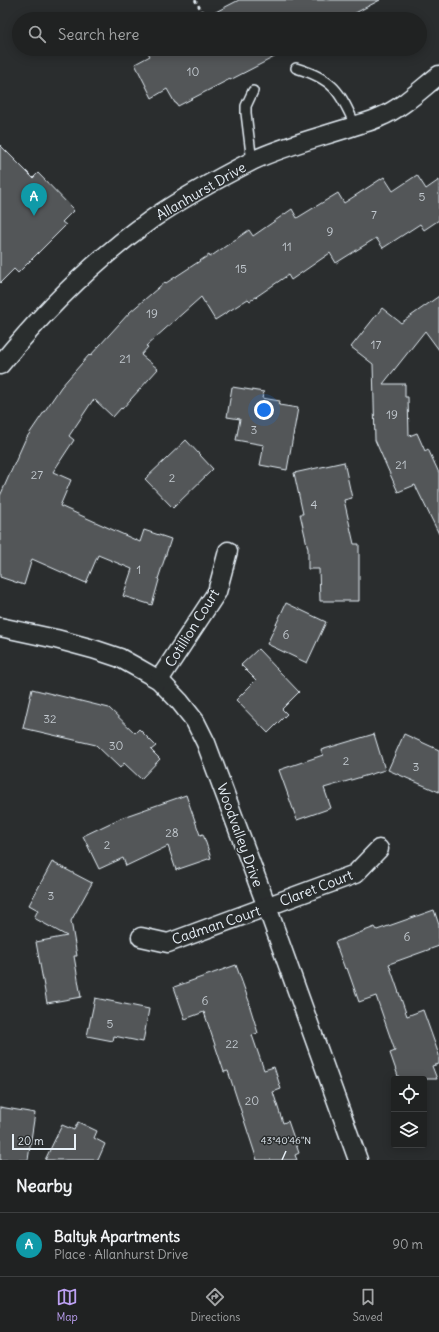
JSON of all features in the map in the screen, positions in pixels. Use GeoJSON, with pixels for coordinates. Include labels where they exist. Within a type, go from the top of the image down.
{"type":"FeatureCollection","features":[{"type":"Feature","properties":{"kind":"street","name":"Allanhurst Drive"},"geometry":{"type":"LineString","coordinates":[[0,365],[52,306],[105,255],[153,218],[223,176],[252,162],[279,150],[380,117],[400,106],[439,75]]}},
{"type":"Feature","properties":{"kind":"street","name":"Cotillion Court"},"geometry":{"type":"LineString","coordinates":[[159,680],[217,592],[228,551]]}},
{"type":"Feature","properties":{"kind":"street","name":"Woodvalley Drive"},"geometry":{"type":"LineString","coordinates":[[0,627],[56,639],[120,658],[159,680],[195,720],[206,743],[267,906],[358,1160]]}},
{"type":"Feature","properties":{"kind":"street","name":"Claret Court"},"geometry":{"type":"LineString","coordinates":[[267,906],[356,874],[379,849]]}},
{"type":"Feature","properties":{"kind":"street","name":"Cadman Court"},"geometry":{"type":"LineString","coordinates":[[141,937],[168,943],[267,906]]}},
{"type":"Feature","properties":{"kind":"lane"},"geometry":{"type":"LineString","coordinates":[[296,68],[312,72],[320,76],[338,91],[345,102],[355,125]]}},
{"type":"Feature","properties":{"kind":"lane"},"geometry":{"type":"LineString","coordinates":[[252,91],[246,106],[252,162]]}},
{"type":"Feature","properties":{"kind":"path"},"geometry":{"type":"LineString","coordinates":[[195,0],[202,12]]}},
{"type":"Feature","properties":{"kind":"building"},"geometry":{"type":"Polygon","coordinates":[[[239,0],[380,0],[357,12],[216,12],[239,0]]]}},
{"type":"Feature","properties":{"kind":"building"},"geometry":{"type":"Polygon","coordinates":[[[150,56],[276,56],[178,106],[167,89],[152,98],[135,64],[150,56]]]}},
{"type":"Feature","properties":{"kind":"building"},"geometry":{"type":"Polygon","coordinates":[[[0,145],[33,178],[38,173],[74,210],[62,222],[66,225],[18,273],[14,269],[0,283],[0,145]]]}},
{"type":"Feature","properties":{"kind":"building"},"geometry":{"type":"Polygon","coordinates":[[[417,175],[426,189],[439,180],[439,220],[424,230],[420,224],[383,248],[376,238],[336,263],[330,253],[291,280],[288,275],[250,301],[248,299],[215,320],[201,297],[146,346],[148,347],[141,355],[158,369],[122,409],[121,408],[113,417],[95,400],[93,400],[69,436],[74,440],[53,472],[71,480],[60,506],[140,542],[144,530],[171,539],[158,579],[152,605],[123,596],[132,569],[98,555],[86,583],[32,559],[24,585],[0,577],[0,496],[25,440],[61,387],[130,312],[165,282],[166,283],[209,255],[210,257],[249,230],[253,236],[292,209],[297,218],[338,193],[344,203],[384,177],[393,191],[417,175]]]}},
{"type":"Feature","properties":{"kind":"building"},"geometry":{"type":"Polygon","coordinates":[[[439,296],[439,350],[425,331],[383,384],[405,384],[405,397],[408,397],[409,436],[417,433],[425,451],[428,449],[439,473],[439,534],[415,485],[398,492],[375,440],[373,364],[351,347],[382,308],[401,323],[439,296]]]}},
{"type":"Feature","properties":{"kind":"building"},"geometry":{"type":"Polygon","coordinates":[[[232,387],[264,392],[262,398],[280,401],[279,405],[298,408],[287,470],[260,465],[264,445],[236,440],[240,419],[227,417],[232,387]]]}},
{"type":"Feature","properties":{"kind":"building"},"geometry":{"type":"Polygon","coordinates":[[[186,440],[213,469],[173,508],[145,479],[186,440]]]}},
{"type":"Feature","properties":{"kind":"building"},"geometry":{"type":"Polygon","coordinates":[[[344,462],[352,498],[344,500],[354,544],[359,544],[359,601],[320,601],[319,569],[308,569],[308,549],[300,514],[303,514],[294,473],[344,462]]]}},
{"type":"Feature","properties":{"kind":"building"},"geometry":{"type":"Polygon","coordinates":[[[286,603],[326,622],[307,663],[267,644],[286,603]]]}},
{"type":"Feature","properties":{"kind":"building"},"geometry":{"type":"Polygon","coordinates":[[[258,649],[299,692],[282,709],[287,714],[268,733],[236,700],[256,680],[241,665],[258,649]]]}},
{"type":"Feature","properties":{"kind":"building"},"geometry":{"type":"Polygon","coordinates":[[[32,689],[109,708],[135,733],[139,729],[156,746],[151,750],[160,759],[141,779],[124,763],[120,768],[96,745],[23,728],[32,689]]]}},
{"type":"Feature","properties":{"kind":"building"},"geometry":{"type":"Polygon","coordinates":[[[374,734],[385,770],[324,788],[331,808],[297,820],[279,770],[323,755],[321,750],[374,734]]]}},
{"type":"Feature","properties":{"kind":"building"},"geometry":{"type":"Polygon","coordinates":[[[404,734],[439,750],[439,792],[388,770],[404,734]]]}},
{"type":"Feature","properties":{"kind":"building"},"geometry":{"type":"Polygon","coordinates":[[[186,795],[200,835],[203,834],[211,858],[176,870],[168,846],[126,866],[123,858],[99,869],[83,836],[123,817],[186,795]]]}},
{"type":"Feature","properties":{"kind":"building"},"geometry":{"type":"Polygon","coordinates":[[[52,862],[92,883],[71,921],[77,956],[74,956],[81,997],[47,1003],[36,942],[67,936],[34,918],[38,910],[29,905],[52,862]]]}},
{"type":"Feature","properties":{"kind":"building"},"geometry":{"type":"Polygon","coordinates":[[[434,910],[439,925],[439,946],[389,964],[407,1016],[423,1010],[439,1055],[439,1064],[432,1066],[437,1079],[427,1079],[427,1076],[398,1076],[390,1053],[395,1051],[376,996],[359,1002],[347,968],[345,969],[335,942],[375,927],[377,930],[434,910]]]}},
{"type":"Feature","properties":{"kind":"building"},"geometry":{"type":"Polygon","coordinates":[[[236,965],[250,1004],[258,1033],[252,1035],[264,1070],[274,1067],[281,1089],[273,1092],[283,1123],[288,1121],[299,1153],[295,1155],[297,1160],[257,1160],[228,1071],[224,1072],[204,1012],[185,1019],[174,987],[236,965]]]}},
{"type":"Feature","properties":{"kind":"building"},"geometry":{"type":"Polygon","coordinates":[[[95,998],[149,1009],[143,1042],[114,1036],[113,1041],[87,1036],[95,998]]]}},
{"type":"Feature","properties":{"kind":"building"},"geometry":{"type":"Polygon","coordinates":[[[0,1107],[35,1113],[28,1160],[0,1160],[0,1107]]]}},
{"type":"Feature","properties":{"kind":"building"},"geometry":{"type":"Polygon","coordinates":[[[78,1122],[97,1131],[94,1138],[105,1144],[98,1160],[45,1160],[62,1125],[74,1130],[78,1122]]]}},
{"type":"Feature","properties":{"kind":"place","name":"Baltyk Apartments"},"geometry":{"type":"Point","coordinates":[34,216]}}]}
